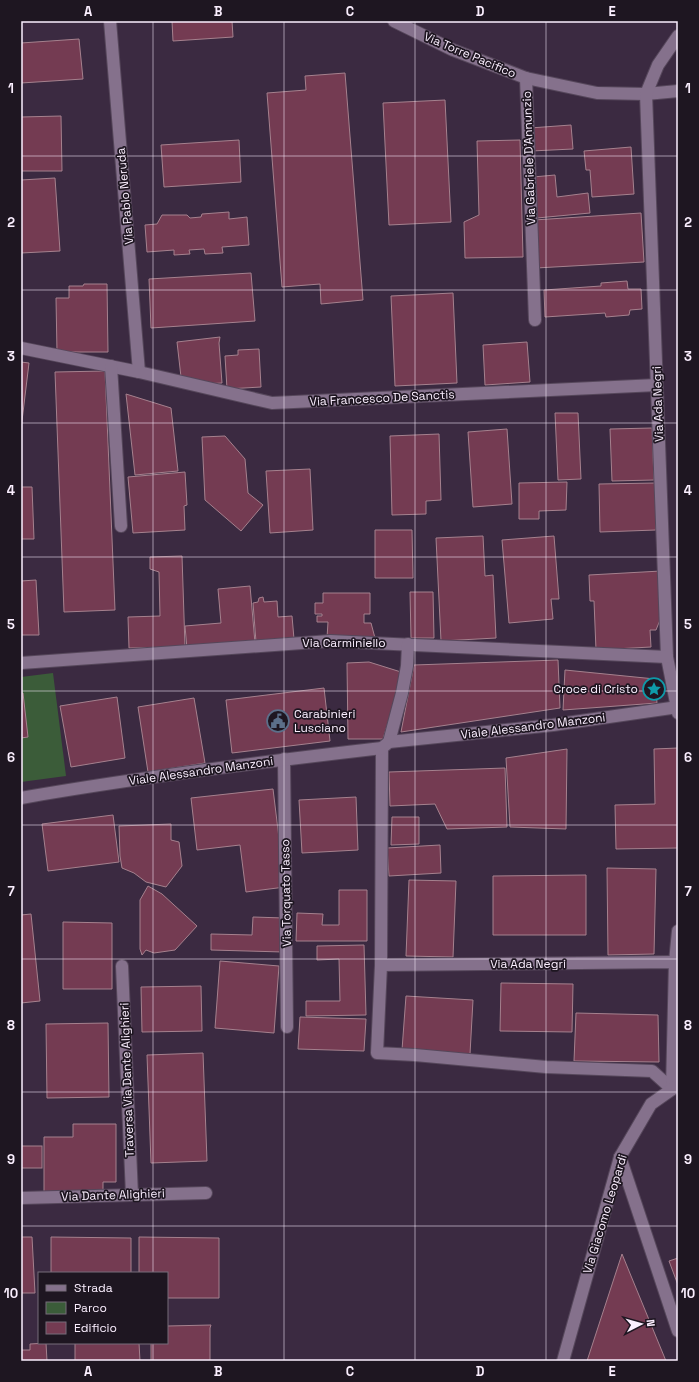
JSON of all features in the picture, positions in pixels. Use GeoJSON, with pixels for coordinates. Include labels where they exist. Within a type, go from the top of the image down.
{"type":"FeatureCollection","features":[{"type":"Feature","properties":{"kind":"street","name":"Via Pablo Neruda"},"geometry":{"type":"LineString","coordinates":[[110,21],[139,372]]}},
{"type":"Feature","properties":{"kind":"street","name":"Via Torre Pacifico"},"geometry":{"type":"LineString","coordinates":[[394,21],[453,50],[526,78]]}},
{"type":"Feature","properties":{"kind":"street"},"geometry":{"type":"LineString","coordinates":[[646,94],[658,65],[678,36]]}},
{"type":"Feature","properties":{"kind":"street","name":"Via Gabriele D'Annunzio"},"geometry":{"type":"LineString","coordinates":[[535,320],[526,78],[597,93],[646,94],[678,91]]}},
{"type":"Feature","properties":{"kind":"street","name":"Via Ada Negri"},"geometry":{"type":"LineString","coordinates":[[646,94],[667,657],[678,709]]}},
{"type":"Feature","properties":{"kind":"street","name":"Via Francesco De Sanctis"},"geometry":{"type":"LineString","coordinates":[[21,348],[139,372],[272,403],[657,385]]}},
{"type":"Feature","properties":{"kind":"street"},"geometry":{"type":"LineString","coordinates":[[111,366],[121,526]]}},
{"type":"Feature","properties":{"kind":"street","name":"Via Carminiello"},"geometry":{"type":"LineString","coordinates":[[21,664],[330,641],[667,657]]}},
{"type":"Feature","properties":{"kind":"street"},"geometry":{"type":"LineString","coordinates":[[408,644],[407,666],[402,693],[385,745],[381,965],[377,1054],[415,1055],[546,1067],[652,1071],[675,1087]]}},
{"type":"Feature","properties":{"kind":"street","name":"Viale Alessandro Manzoni"},"geometry":{"type":"LineString","coordinates":[[21,798],[81,788],[385,745],[678,709]]}},
{"type":"Feature","properties":{"kind":"street","name":"Via Torquato Tasso"},"geometry":{"type":"LineString","coordinates":[[284,759],[287,1027]]}},
{"type":"Feature","properties":{"kind":"street"},"geometry":{"type":"LineString","coordinates":[[675,1087],[675,962],[678,931]]}},
{"type":"Feature","properties":{"kind":"street","name":"Via Ada Negri"},"geometry":{"type":"LineString","coordinates":[[381,965],[675,962]]}},
{"type":"Feature","properties":{"kind":"street","name":"Traversa Via Dante Alighieri"},"geometry":{"type":"LineString","coordinates":[[122,966],[132,1195]]}},
{"type":"Feature","properties":{"kind":"street","name":"Via Giacomo Leopardi"},"geometry":{"type":"LineString","coordinates":[[563,1361],[620,1157],[651,1104],[675,1087]]}},
{"type":"Feature","properties":{"kind":"street"},"geometry":{"type":"LineString","coordinates":[[620,1157],[678,1331]]}},
{"type":"Feature","properties":{"kind":"street","name":"Via Dante Alighieri"},"geometry":{"type":"LineString","coordinates":[[21,1198],[206,1193]]}},
{"type":"Feature","properties":{"kind":"green space"},"geometry":{"type":"Polygon","coordinates":[[[53,673],[66,776],[21,782],[21,677],[53,673]]]}},
{"type":"Feature","properties":{"kind":"building"},"geometry":{"type":"Polygon","coordinates":[[[172,21],[232,21],[233,37],[173,41],[172,21]]]}},
{"type":"Feature","properties":{"kind":"building"},"geometry":{"type":"Polygon","coordinates":[[[79,39],[83,79],[21,83],[21,43],[79,39]]]}},
{"type":"Feature","properties":{"kind":"building"},"geometry":{"type":"Polygon","coordinates":[[[345,73],[363,300],[321,304],[320,284],[282,287],[267,93],[306,90],[305,76],[345,73]]]}},
{"type":"Feature","properties":{"kind":"building"},"geometry":{"type":"Polygon","coordinates":[[[445,100],[451,222],[389,225],[383,103],[445,100]]]}},
{"type":"Feature","properties":{"kind":"building"},"geometry":{"type":"Polygon","coordinates":[[[61,116],[62,171],[21,171],[21,117],[61,116]]]}},
{"type":"Feature","properties":{"kind":"building"},"geometry":{"type":"Polygon","coordinates":[[[571,125],[573,149],[531,151],[530,128],[571,125]]]}},
{"type":"Feature","properties":{"kind":"building"},"geometry":{"type":"Polygon","coordinates":[[[239,140],[241,182],[164,187],[161,145],[239,140]]]}},
{"type":"Feature","properties":{"kind":"building"},"geometry":{"type":"Polygon","coordinates":[[[520,140],[523,257],[465,258],[464,222],[479,215],[477,141],[520,140]]]}},
{"type":"Feature","properties":{"kind":"building"},"geometry":{"type":"Polygon","coordinates":[[[631,147],[634,194],[592,197],[590,170],[586,170],[584,151],[631,147]]]}},
{"type":"Feature","properties":{"kind":"building"},"geometry":{"type":"Polygon","coordinates":[[[555,175],[557,197],[588,193],[590,213],[537,218],[533,177],[555,175]]]}},
{"type":"Feature","properties":{"kind":"building"},"geometry":{"type":"Polygon","coordinates":[[[55,178],[60,251],[21,253],[21,180],[55,178]]]}},
{"type":"Feature","properties":{"kind":"building"},"geometry":{"type":"Polygon","coordinates":[[[229,212],[229,219],[247,217],[249,245],[222,247],[223,253],[205,254],[204,249],[189,250],[190,254],[174,255],[174,250],[147,252],[145,225],[157,224],[162,215],[187,215],[190,218],[201,217],[202,214],[229,212]]]}},
{"type":"Feature","properties":{"kind":"building"},"geometry":{"type":"Polygon","coordinates":[[[641,213],[644,262],[536,268],[534,220],[641,213]]]}},
{"type":"Feature","properties":{"kind":"building"},"geometry":{"type":"Polygon","coordinates":[[[251,273],[255,321],[151,328],[149,279],[251,273]]]}},
{"type":"Feature","properties":{"kind":"building"},"geometry":{"type":"Polygon","coordinates":[[[627,281],[628,289],[641,289],[642,309],[630,310],[629,315],[606,317],[605,313],[545,317],[544,290],[601,286],[601,283],[627,281]]]}},
{"type":"Feature","properties":{"kind":"building"},"geometry":{"type":"Polygon","coordinates":[[[84,284],[107,284],[108,352],[57,352],[56,298],[69,298],[69,286],[83,286],[84,284]]]}},
{"type":"Feature","properties":{"kind":"building"},"geometry":{"type":"Polygon","coordinates":[[[453,293],[457,383],[395,386],[391,296],[453,293]]]}},
{"type":"Feature","properties":{"kind":"building"},"geometry":{"type":"Polygon","coordinates":[[[220,337],[219,343],[222,383],[203,384],[181,377],[177,342],[220,337]]]}},
{"type":"Feature","properties":{"kind":"building"},"geometry":{"type":"Polygon","coordinates":[[[527,342],[530,382],[485,385],[483,345],[527,342]]]}},
{"type":"Feature","properties":{"kind":"building"},"geometry":{"type":"Polygon","coordinates":[[[259,349],[261,387],[227,389],[225,356],[238,355],[238,350],[259,349]]]}},
{"type":"Feature","properties":{"kind":"building"},"geometry":{"type":"Polygon","coordinates":[[[21,362],[29,363],[21,429],[21,362]]]}},
{"type":"Feature","properties":{"kind":"building"},"geometry":{"type":"Polygon","coordinates":[[[105,371],[115,610],[64,612],[55,372],[105,371]]]}},
{"type":"Feature","properties":{"kind":"building"},"geometry":{"type":"Polygon","coordinates":[[[126,394],[171,408],[178,471],[135,475],[126,394]]]}},
{"type":"Feature","properties":{"kind":"building"},"geometry":{"type":"Polygon","coordinates":[[[555,413],[578,413],[581,479],[558,480],[555,413]]]}},
{"type":"Feature","properties":{"kind":"building"},"geometry":{"type":"Polygon","coordinates":[[[652,428],[654,480],[612,481],[610,429],[652,428]]]}},
{"type":"Feature","properties":{"kind":"building"},"geometry":{"type":"Polygon","coordinates":[[[507,429],[512,504],[473,507],[468,432],[507,429]]]}},
{"type":"Feature","properties":{"kind":"building"},"geometry":{"type":"Polygon","coordinates":[[[439,434],[441,500],[426,501],[426,514],[392,515],[390,436],[439,434]]]}},
{"type":"Feature","properties":{"kind":"building"},"geometry":{"type":"Polygon","coordinates":[[[225,436],[245,459],[248,493],[263,505],[241,531],[205,500],[202,437],[225,436]]]}},
{"type":"Feature","properties":{"kind":"building"},"geometry":{"type":"Polygon","coordinates":[[[310,469],[313,530],[270,533],[266,471],[310,469]]]}},
{"type":"Feature","properties":{"kind":"building"},"geometry":{"type":"Polygon","coordinates":[[[185,472],[187,505],[184,506],[185,530],[133,533],[128,477],[185,472]]]}},
{"type":"Feature","properties":{"kind":"building"},"geometry":{"type":"Polygon","coordinates":[[[567,482],[566,510],[539,511],[539,519],[519,519],[519,483],[567,482]]]}},
{"type":"Feature","properties":{"kind":"building"},"geometry":{"type":"Polygon","coordinates":[[[655,483],[656,530],[600,532],[599,484],[655,483]]]}},
{"type":"Feature","properties":{"kind":"building"},"geometry":{"type":"Polygon","coordinates":[[[21,487],[32,487],[34,539],[21,539],[21,487]]]}},
{"type":"Feature","properties":{"kind":"building"},"geometry":{"type":"Polygon","coordinates":[[[375,530],[412,530],[413,578],[375,578],[375,530]]]}},
{"type":"Feature","properties":{"kind":"building"},"geometry":{"type":"Polygon","coordinates":[[[483,536],[485,576],[493,575],[496,638],[441,641],[436,538],[483,536]]]}},
{"type":"Feature","properties":{"kind":"building"},"geometry":{"type":"Polygon","coordinates":[[[554,536],[559,599],[551,599],[553,619],[509,623],[502,540],[554,536]]]}},
{"type":"Feature","properties":{"kind":"building"},"geometry":{"type":"Polygon","coordinates":[[[182,556],[185,647],[129,648],[128,617],[160,616],[159,572],[150,569],[150,557],[182,556]]]}},
{"type":"Feature","properties":{"kind":"building"},"geometry":{"type":"Polygon","coordinates":[[[661,571],[662,615],[656,630],[650,630],[651,647],[596,650],[594,601],[590,601],[589,575],[661,571]]]}},
{"type":"Feature","properties":{"kind":"building"},"geometry":{"type":"Polygon","coordinates":[[[36,580],[39,635],[21,635],[21,581],[36,580]]]}},
{"type":"Feature","properties":{"kind":"building"},"geometry":{"type":"Polygon","coordinates":[[[250,586],[255,643],[187,649],[185,626],[221,623],[218,589],[250,586]]]}},
{"type":"Feature","properties":{"kind":"building"},"geometry":{"type":"Polygon","coordinates":[[[410,592],[433,592],[434,638],[411,638],[410,592]]]}},
{"type":"Feature","properties":{"kind":"building"},"geometry":{"type":"Polygon","coordinates":[[[323,593],[370,593],[370,614],[364,614],[364,623],[371,623],[375,638],[327,638],[328,622],[317,622],[317,616],[322,616],[322,614],[315,614],[315,603],[323,603],[323,593]]]}},
{"type":"Feature","properties":{"kind":"building"},"geometry":{"type":"Polygon","coordinates":[[[263,597],[264,602],[277,601],[278,617],[292,616],[294,639],[256,642],[253,603],[258,602],[259,598],[263,597]]]}},
{"type":"Feature","properties":{"kind":"building"},"geometry":{"type":"Polygon","coordinates":[[[558,660],[560,708],[401,732],[414,665],[558,660]]]}},
{"type":"Feature","properties":{"kind":"building"},"geometry":{"type":"Polygon","coordinates":[[[369,662],[401,672],[401,680],[383,739],[348,739],[347,663],[369,662]]]}},
{"type":"Feature","properties":{"kind":"building"},"geometry":{"type":"Polygon","coordinates":[[[565,670],[655,679],[657,703],[563,710],[565,670]]]}},
{"type":"Feature","properties":{"kind":"building","name":"Carabinieri Lusciano"},"geometry":{"type":"Polygon","coordinates":[[[324,688],[330,741],[232,753],[226,700],[324,688]]]}},
{"type":"Feature","properties":{"kind":"building"},"geometry":{"type":"Polygon","coordinates":[[[21,693],[23,693],[28,737],[21,738],[21,693]]]}},
{"type":"Feature","properties":{"kind":"building"},"geometry":{"type":"Polygon","coordinates":[[[117,697],[125,758],[71,767],[60,706],[117,697]]]}},
{"type":"Feature","properties":{"kind":"building"},"geometry":{"type":"Polygon","coordinates":[[[194,698],[205,763],[148,772],[138,707],[194,698]]]}},
{"type":"Feature","properties":{"kind":"building"},"geometry":{"type":"Polygon","coordinates":[[[678,748],[678,848],[616,849],[615,805],[655,804],[654,749],[678,748]]]}},
{"type":"Feature","properties":{"kind":"building"},"geometry":{"type":"Polygon","coordinates":[[[567,749],[566,829],[510,827],[506,758],[567,749]]]}},
{"type":"Feature","properties":{"kind":"building"},"geometry":{"type":"Polygon","coordinates":[[[505,768],[507,827],[447,829],[435,804],[390,806],[389,772],[505,768]]]}},
{"type":"Feature","properties":{"kind":"building"},"geometry":{"type":"Polygon","coordinates":[[[273,789],[285,887],[246,892],[240,845],[197,850],[191,798],[273,789]]]}},
{"type":"Feature","properties":{"kind":"building"},"geometry":{"type":"Polygon","coordinates":[[[356,797],[358,850],[302,853],[299,800],[356,797]]]}},
{"type":"Feature","properties":{"kind":"building"},"geometry":{"type":"Polygon","coordinates":[[[113,815],[119,862],[48,871],[42,824],[113,815]]]}},
{"type":"Feature","properties":{"kind":"building"},"geometry":{"type":"Polygon","coordinates":[[[392,817],[419,817],[419,844],[391,845],[392,817]]]}},
{"type":"Feature","properties":{"kind":"building"},"geometry":{"type":"Polygon","coordinates":[[[171,824],[171,840],[179,842],[182,866],[166,887],[146,882],[134,873],[122,868],[119,826],[171,824]]]}},
{"type":"Feature","properties":{"kind":"building"},"geometry":{"type":"Polygon","coordinates":[[[440,845],[441,873],[389,876],[387,848],[440,845]]]}},
{"type":"Feature","properties":{"kind":"building"},"geometry":{"type":"Polygon","coordinates":[[[607,868],[656,869],[654,954],[608,955],[607,868]]]}},
{"type":"Feature","properties":{"kind":"building"},"geometry":{"type":"Polygon","coordinates":[[[586,875],[586,935],[493,935],[493,876],[586,875]]]}},
{"type":"Feature","properties":{"kind":"building"},"geometry":{"type":"Polygon","coordinates":[[[409,880],[456,881],[453,957],[406,956],[409,880]]]}},
{"type":"Feature","properties":{"kind":"building"},"geometry":{"type":"Polygon","coordinates":[[[148,886],[162,894],[197,926],[175,950],[154,953],[146,950],[142,955],[140,949],[140,900],[148,886]]]}},
{"type":"Feature","properties":{"kind":"building"},"geometry":{"type":"Polygon","coordinates":[[[339,890],[367,890],[367,941],[296,941],[297,913],[323,914],[322,925],[339,925],[339,890]]]}},
{"type":"Feature","properties":{"kind":"building"},"geometry":{"type":"Polygon","coordinates":[[[31,914],[40,1001],[21,1003],[21,915],[31,914]]]}},
{"type":"Feature","properties":{"kind":"building"},"geometry":{"type":"Polygon","coordinates":[[[253,917],[284,918],[283,952],[211,950],[211,934],[252,935],[253,917]]]}},
{"type":"Feature","properties":{"kind":"building"},"geometry":{"type":"Polygon","coordinates":[[[63,922],[112,923],[112,989],[63,989],[63,922]]]}},
{"type":"Feature","properties":{"kind":"building"},"geometry":{"type":"Polygon","coordinates":[[[364,945],[366,1015],[306,1016],[306,1001],[340,1001],[339,959],[317,960],[317,946],[364,945]]]}},
{"type":"Feature","properties":{"kind":"building"},"geometry":{"type":"Polygon","coordinates":[[[220,961],[279,966],[274,1033],[215,1028],[220,961]]]}},
{"type":"Feature","properties":{"kind":"building"},"geometry":{"type":"Polygon","coordinates":[[[501,983],[573,984],[572,1032],[500,1031],[501,983]]]}},
{"type":"Feature","properties":{"kind":"building"},"geometry":{"type":"Polygon","coordinates":[[[201,986],[202,1031],[142,1032],[141,987],[201,986]]]}},
{"type":"Feature","properties":{"kind":"building"},"geometry":{"type":"Polygon","coordinates":[[[406,996],[473,1000],[470,1054],[402,1050],[406,996]]]}},
{"type":"Feature","properties":{"kind":"building"},"geometry":{"type":"Polygon","coordinates":[[[576,1013],[658,1015],[659,1062],[574,1061],[576,1013]]]}},
{"type":"Feature","properties":{"kind":"building"},"geometry":{"type":"Polygon","coordinates":[[[300,1017],[366,1019],[364,1051],[298,1049],[300,1017]]]}},
{"type":"Feature","properties":{"kind":"building"},"geometry":{"type":"Polygon","coordinates":[[[108,1023],[109,1097],[47,1098],[46,1024],[108,1023]]]}},
{"type":"Feature","properties":{"kind":"building"},"geometry":{"type":"Polygon","coordinates":[[[203,1053],[207,1161],[151,1163],[147,1055],[203,1053]]]}},
{"type":"Feature","properties":{"kind":"building"},"geometry":{"type":"Polygon","coordinates":[[[73,1124],[116,1124],[116,1182],[103,1182],[103,1195],[44,1195],[44,1137],[73,1137],[73,1124]]]}},
{"type":"Feature","properties":{"kind":"building"},"geometry":{"type":"Polygon","coordinates":[[[21,1146],[42,1146],[42,1168],[21,1168],[21,1146]]]}},
{"type":"Feature","properties":{"kind":"building"},"geometry":{"type":"Polygon","coordinates":[[[21,1237],[32,1237],[35,1293],[21,1293],[21,1237]]]}},
{"type":"Feature","properties":{"kind":"building"},"geometry":{"type":"Polygon","coordinates":[[[51,1237],[131,1238],[131,1272],[51,1272],[51,1237]]]}},
{"type":"Feature","properties":{"kind":"building"},"geometry":{"type":"Polygon","coordinates":[[[139,1237],[219,1238],[219,1298],[168,1298],[168,1272],[139,1272],[139,1237]]]}},
{"type":"Feature","properties":{"kind":"building"},"geometry":{"type":"Polygon","coordinates":[[[622,1254],[666,1361],[587,1361],[622,1254]]]}},
{"type":"Feature","properties":{"kind":"building"},"geometry":{"type":"Polygon","coordinates":[[[678,1258],[678,1285],[669,1261],[678,1258]]]}},
{"type":"Feature","properties":{"kind":"building"},"geometry":{"type":"Polygon","coordinates":[[[211,1325],[210,1361],[151,1361],[151,1344],[168,1344],[168,1326],[211,1325]]]}},
{"type":"Feature","properties":{"kind":"building"},"geometry":{"type":"Polygon","coordinates":[[[30,1344],[46,1344],[47,1361],[21,1361],[21,1350],[30,1350],[30,1344]]]}},
{"type":"Feature","properties":{"kind":"building"},"geometry":{"type":"Polygon","coordinates":[[[75,1344],[139,1344],[140,1361],[75,1361],[75,1344]]]}},
{"type":"Feature","properties":{"kind":"place","name":"Croce di Cristo"},"geometry":{"type":"Point","coordinates":[654,689]}},
{"type":"Feature","properties":{"kind":"place","name":"Carabinieri Lusciano"},"geometry":{"type":"Point","coordinates":[278,721]}}]}
